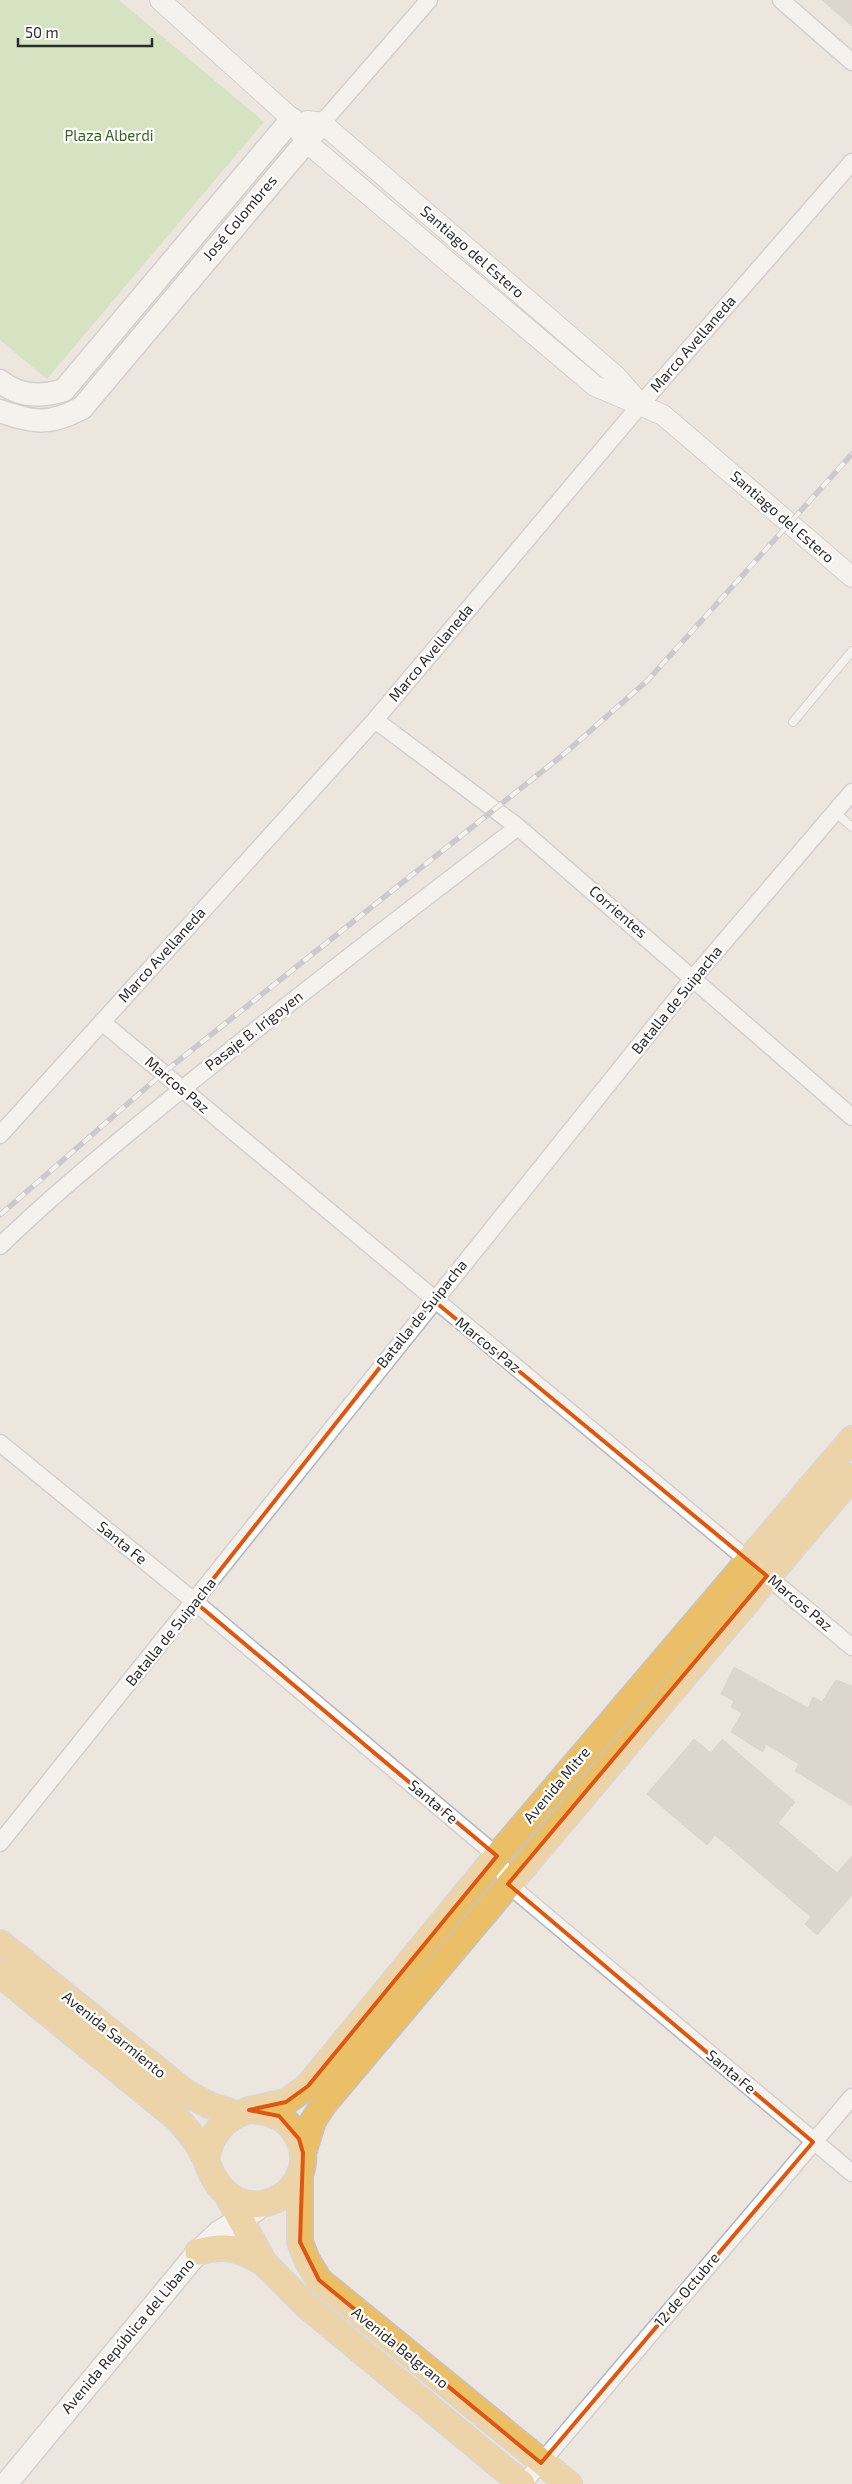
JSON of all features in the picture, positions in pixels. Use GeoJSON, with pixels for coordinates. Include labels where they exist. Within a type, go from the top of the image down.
{"type":"FeatureCollection","features":[{"type":"Feature","properties":{"kind":"main road","name":"José Colombres"},"geometry":{"type":"LineString","coordinates":[[0,381],[26,394],[46,396],[64,390],[292,119]]}},
{"type":"Feature","properties":{"kind":"main road","name":"José Colombres"},"geometry":{"type":"LineString","coordinates":[[0,411],[22,418],[43,420],[61,419],[82,408],[322,123]]}},
{"type":"Feature","properties":{"kind":"main road","name":"Avenida Mitre"},"geometry":{"type":"LineString","coordinates":[[242,2112],[286,2102],[308,2086],[498,1856],[748,1559],[852,1439]]}},
{"type":"Feature","properties":{"kind":"main road","name":"Avenida Mitre"},"geometry":{"type":"LineString","coordinates":[[302,2164],[313,2120],[324,2104],[852,1478]]}},
{"type":"Feature","properties":{"kind":"main road","name":"Avenida Sarmiento"},"geometry":{"type":"LineString","coordinates":[[0,1943],[186,2092],[209,2105],[242,2112]]}},
{"type":"Feature","properties":{"kind":"main road","name":"Avenida Sarmiento"},"geometry":{"type":"LineString","coordinates":[[0,1974],[179,2120],[196,2141],[206,2159]]}},
{"type":"Feature","properties":{"kind":"main road"},"geometry":{"type":"LineString","coordinates":[[264,2111],[279,2116],[291,2126],[299,2138],[302,2164],[292,2188],[280,2198],[265,2204],[240,2202],[228,2196],[218,2186],[206,2159],[215,2133],[224,2122],[242,2112],[264,2111]]}},
{"type":"Feature","properties":{"kind":"main road","name":"Avenida Belgrano"},"geometry":{"type":"LineString","coordinates":[[302,2164],[300,2242],[307,2260],[319,2280],[569,2484]]}},
{"type":"Feature","properties":{"kind":"main road","name":"Avenida Belgrano"},"geometry":{"type":"LineString","coordinates":[[228,2196],[264,2263],[307,2306],[523,2484]]}},
{"type":"Feature","properties":{"kind":"main road","name":"Avenida República del Libano"},"geometry":{"type":"LineString","coordinates":[[6,2484],[198,2252],[219,2232],[265,2204]]}},
{"type":"Feature","properties":{"kind":"main road"},"geometry":{"type":"LineString","coordinates":[[198,2252],[217,2246],[232,2248],[264,2263]]}},
{"type":"Feature","properties":{"kind":"street","name":"Santiago del Estero"},"geometry":{"type":"LineString","coordinates":[[160,0],[292,119],[305,141],[595,386],[663,415],[852,577]]}},
{"type":"Feature","properties":{"kind":"street","name":"José Colombres"},"geometry":{"type":"LineString","coordinates":[[322,123],[429,0]]}},
{"type":"Feature","properties":{"kind":"street"},"geometry":{"type":"LineString","coordinates":[[782,0],[852,62]]}},
{"type":"Feature","properties":{"kind":"street"},"geometry":{"type":"LineString","coordinates":[[292,119],[322,123]]}},
{"type":"Feature","properties":{"kind":"street","name":"Santiago del Estero"},"geometry":{"type":"LineString","coordinates":[[322,123],[616,376],[641,404]]}},
{"type":"Feature","properties":{"kind":"street","name":"Marco Avellaneda"},"geometry":{"type":"LineString","coordinates":[[0,1135],[375,720],[641,404],[852,162]]}},
{"type":"Feature","properties":{"kind":"street","name":"Corrientes"},"geometry":{"type":"LineString","coordinates":[[375,720],[518,827],[852,1117]]}},
{"type":"Feature","properties":{"kind":"street","name":"Batalla de Suipacha"},"geometry":{"type":"LineString","coordinates":[[0,1843],[195,1602],[433,1300],[694,978],[852,792]]}},
{"type":"Feature","properties":{"kind":"street","name":"Pasaje B. Irigoyen"},"geometry":{"type":"LineString","coordinates":[[0,1246],[94,1161],[181,1089],[377,934],[518,827]]}},
{"type":"Feature","properties":{"kind":"street","name":"Marcos Paz"},"geometry":{"type":"LineString","coordinates":[[102,1022],[433,1300],[852,1647]]}},
{"type":"Feature","properties":{"kind":"street","name":"Santa Fe"},"geometry":{"type":"LineString","coordinates":[[0,1443],[195,1602],[498,1856]]}},
{"type":"Feature","properties":{"kind":"street"},"geometry":{"type":"LineString","coordinates":[[498,1856],[508,1884]]}},
{"type":"Feature","properties":{"kind":"street","name":"Santa Fe"},"geometry":{"type":"LineString","coordinates":[[508,1884],[852,2173]]}},
{"type":"Feature","properties":{"kind":"street","name":"12 de Octubre"},"geometry":{"type":"LineString","coordinates":[[523,2484],[852,2097]]}},
{"type":"Feature","properties":{"kind":"lane"},"geometry":{"type":"LineString","coordinates":[[793,722],[852,651]]}},
{"type":"Feature","properties":{"kind":"lane"},"geometry":{"type":"LineString","coordinates":[[835,812],[852,826]]}},
{"type":"Feature","properties":{"kind":"highlighted area"},"geometry":{"type":"Polygon","coordinates":[[[433,1300],[767,1576],[508,1884],[813,2142],[541,2463],[319,2280],[300,2242],[303,2153],[299,2139],[279,2116],[249,2110],[286,2102],[308,2086],[497,1856],[195,1602],[433,1300]]]}},
{"type":"Feature","properties":{"kind":"green space","name":"Plaza Alberdi"},"geometry":{"type":"Polygon","coordinates":[[[0,0],[119,0],[264,122],[47,379],[0,340],[0,0]]]}},
{"type":"Feature","properties":{"kind":"building"},"geometry":{"type":"Polygon","coordinates":[[[822,0],[852,0],[852,26],[822,0]]]}},
{"type":"Feature","properties":{"kind":"building"},"geometry":{"type":"Polygon","coordinates":[[[734,1667],[808,1708],[813,1697],[822,1702],[836,1680],[852,1686],[852,1806],[795,1771],[799,1764],[766,1744],[763,1752],[731,1732],[742,1713],[731,1707],[734,1701],[721,1694],[734,1667]]]}},
{"type":"Feature","properties":{"kind":"building"},"geometry":{"type":"Polygon","coordinates":[[[694,1739],[711,1753],[722,1739],[795,1802],[778,1823],[837,1873],[852,1856],[852,1895],[817,1935],[805,1924],[811,1917],[715,1835],[707,1845],[647,1794],[694,1739]]]}},
{"type":"Feature","properties":{"kind":"railway"},"geometry":{"type":"LineString","coordinates":[[0,1215],[163,1073],[564,754],[648,680],[852,454]]}}]}
